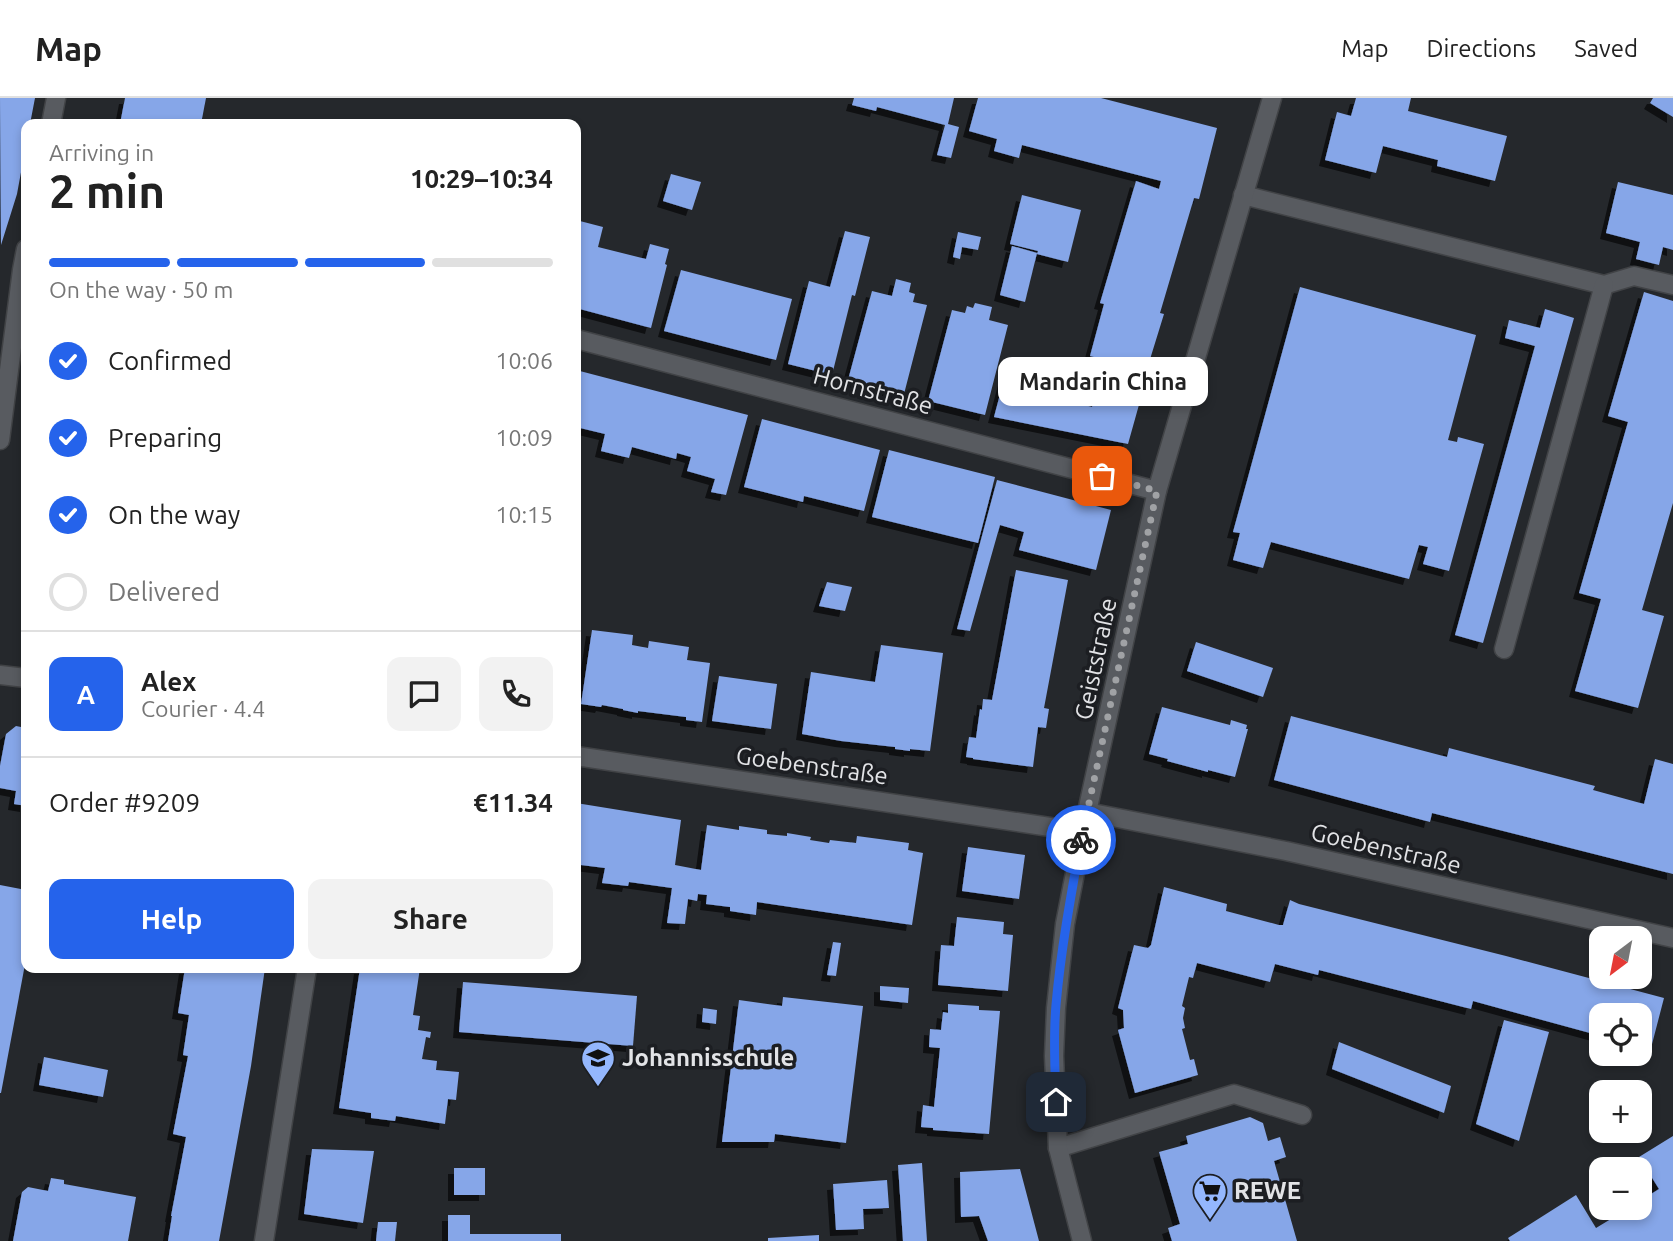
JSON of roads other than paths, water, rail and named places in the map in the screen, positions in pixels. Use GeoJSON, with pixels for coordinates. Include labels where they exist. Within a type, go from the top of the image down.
{"type":"FeatureCollection","features":[{"type":"Feature","properties":{"kind":"street"},"geometry":{"type":"LineString","coordinates":[[52,119],[56,98]]}},
{"type":"Feature","properties":{"kind":"street","name":"Geiststraße"},"geometry":{"type":"LineString","coordinates":[[1082,1241],[1058,1147],[1056,1007],[1065,924],[1157,491],[1272,98]]}},
{"type":"Feature","properties":{"kind":"street"},"geometry":{"type":"LineString","coordinates":[[1243,195],[1604,285],[1634,276],[1673,285]]}},
{"type":"Feature","properties":{"kind":"street"},"geometry":{"type":"LineString","coordinates":[[0,440],[21,278]]}},
{"type":"Feature","properties":{"kind":"street"},"geometry":{"type":"LineString","coordinates":[[1504,649],[1604,285]]}},
{"type":"Feature","properties":{"kind":"street","name":"Hornstraße"},"geometry":{"type":"LineString","coordinates":[[581,340],[1157,491]]}},
{"type":"Feature","properties":{"kind":"street"},"geometry":{"type":"LineString","coordinates":[[0,675],[21,677]]}},
{"type":"Feature","properties":{"kind":"street","name":"Goebenstraße"},"geometry":{"type":"LineString","coordinates":[[581,757],[1083,832]]}},
{"type":"Feature","properties":{"kind":"street","name":"Goebenstraße"},"geometry":{"type":"LineString","coordinates":[[1087,812],[1286,851],[1673,938]]}},
{"type":"Feature","properties":{"kind":"street"},"geometry":{"type":"LineString","coordinates":[[264,1241],[306,973]]}},
{"type":"Feature","properties":{"kind":"street"},"geometry":{"type":"LineString","coordinates":[[1058,1147],[1234,1094],[1302,1115]]}},
{"type":"Feature","properties":{"kind":"place","name":"Mandarin China"},"geometry":{"type":"Point","coordinates":[1102,476]}},
{"type":"Feature","properties":{"kind":"place","name":"Johannisschule"},"geometry":{"type":"Point","coordinates":[598,1088]}},
{"type":"Feature","properties":{"kind":"place","name":"REWE"},"geometry":{"type":"Point","coordinates":[1210,1221]}}]}
